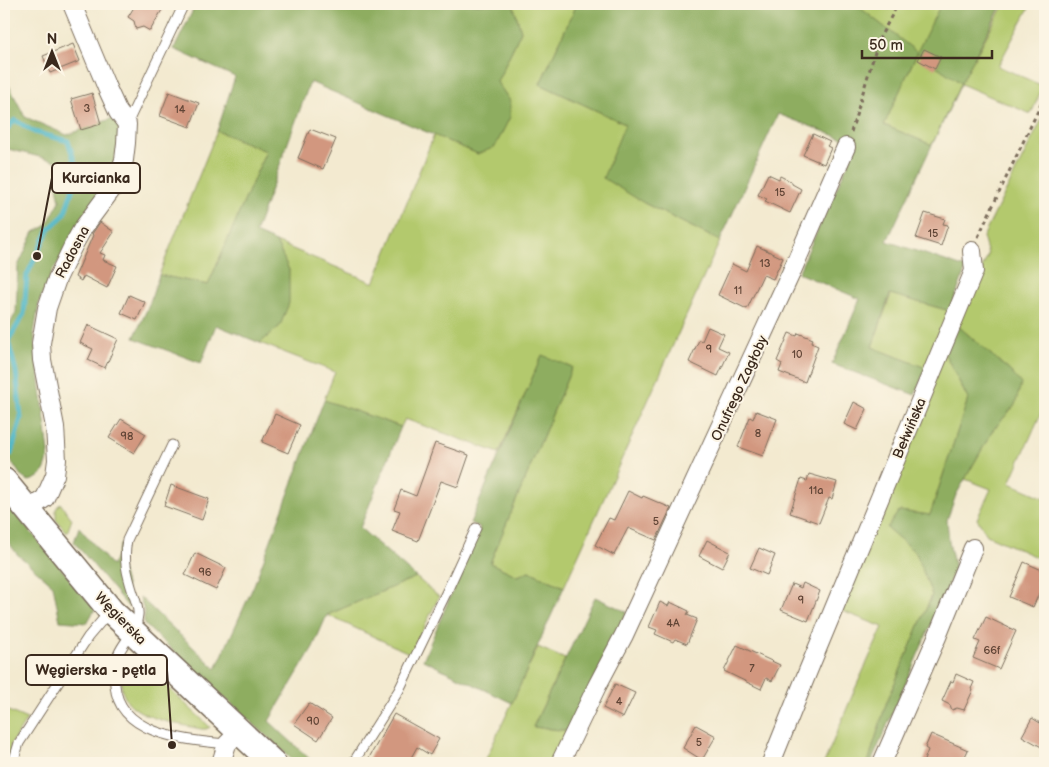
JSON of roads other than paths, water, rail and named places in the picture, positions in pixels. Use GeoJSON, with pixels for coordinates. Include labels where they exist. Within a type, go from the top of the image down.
{"type":"FeatureCollection","features":[{"type":"Feature","properties":{"kind":"main road","name":"Węgierska"},"geometry":{"type":"LineString","coordinates":[[4,481],[110,611],[134,633],[233,738],[273,763]]}},
{"type":"Feature","properties":{"kind":"street"},"geometry":{"type":"LineString","coordinates":[[72,4],[118,112],[127,124]]}},
{"type":"Feature","properties":{"kind":"street","name":"Radosna"},"geometry":{"type":"LineString","coordinates":[[28,510],[45,498],[55,475],[57,460],[55,427],[42,360],[41,343],[47,308],[57,279],[79,236],[120,176],[124,160],[127,124]]}},
{"type":"Feature","properties":{"kind":"street","name":"Onufrego Zagłoby"},"geometry":{"type":"LineString","coordinates":[[560,763],[640,600],[791,273],[846,147]]}},
{"type":"Feature","properties":{"kind":"street","name":"Bełwińska"},"geometry":{"type":"LineString","coordinates":[[772,763],[815,653],[974,271],[972,251]]}},
{"type":"Feature","properties":{"kind":"street"},"geometry":{"type":"LineString","coordinates":[[882,763],[937,637],[973,548]]}},
{"type":"Feature","properties":{"kind":"street"},"geometry":{"type":"LineString","coordinates":[[222,763],[233,738]]}},
{"type":"Feature","properties":{"kind":"lane"},"geometry":{"type":"LineString","coordinates":[[127,124],[184,4]]}},
{"type":"Feature","properties":{"kind":"lane"},"geometry":{"type":"LineString","coordinates":[[172,445],[130,533],[126,547],[126,567],[139,612],[134,633],[118,654],[114,674],[116,695],[128,716],[153,731],[187,740],[233,738]]}},
{"type":"Feature","properties":{"kind":"lane"},"geometry":{"type":"LineString","coordinates":[[353,763],[399,690],[476,528]]}},
{"type":"Feature","properties":{"kind":"lane"},"geometry":{"type":"LineString","coordinates":[[13,763],[19,743],[88,637],[110,611]]}},
{"type":"Feature","properties":{"kind":"waterway"},"geometry":{"type":"LineString","coordinates":[[4,132],[15,120],[34,132],[68,141],[76,166],[72,191],[64,215],[49,229],[27,275],[24,314],[8,341],[16,371],[21,418],[11,454]]}},
{"type":"Feature","properties":{"kind":"place","name":"Kurcianka"},"geometry":{"type":"Point","coordinates":[37,256]}},
{"type":"Feature","properties":{"kind":"place","name":"Węgierska - pętla"},"geometry":{"type":"Point","coordinates":[172,745]}}]}
